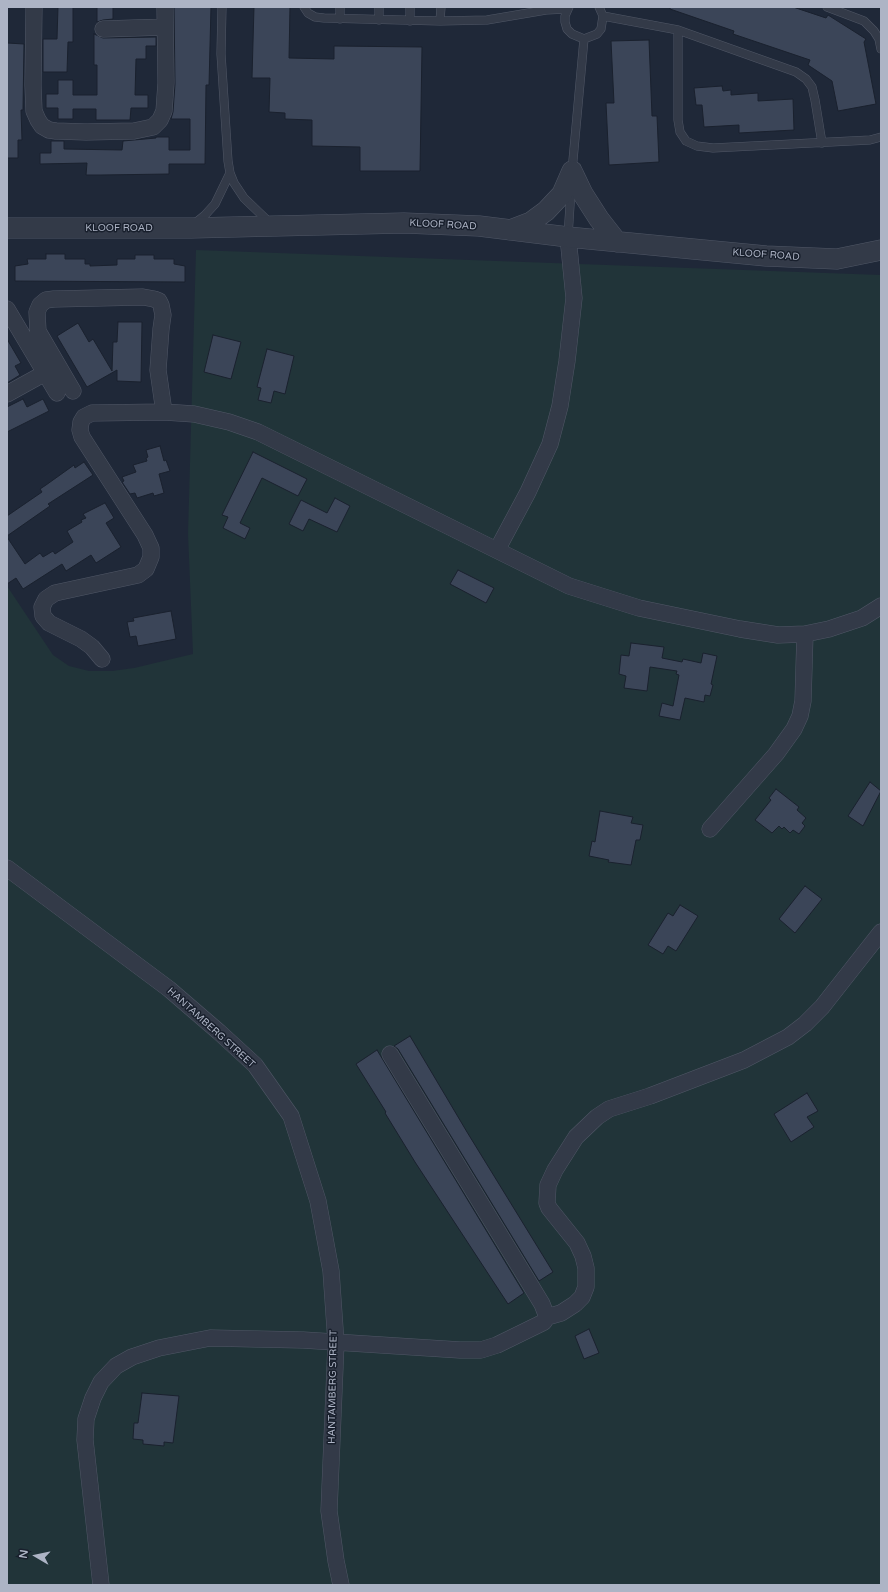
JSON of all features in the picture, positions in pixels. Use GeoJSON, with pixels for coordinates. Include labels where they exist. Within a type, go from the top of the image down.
{"type":"FeatureCollection","features":[{"type":"Feature","properties":{"kind":"street"},"geometry":{"type":"LineString","coordinates":[[34,7],[34,111],[42,126],[56,132],[134,131],[153,126],[160,120],[164,111],[166,91],[166,7]]}},
{"type":"Feature","properties":{"kind":"street"},"geometry":{"type":"LineString","coordinates":[[103,28],[165,26]]}},
{"type":"Feature","properties":{"kind":"street"},"geometry":{"type":"LineString","coordinates":[[510,230],[531,222],[546,211],[562,194],[572,171]]}},
{"type":"Feature","properties":{"kind":"street"},"geometry":{"type":"LineString","coordinates":[[572,171],[591,207],[617,242]]}},
{"type":"Feature","properties":{"kind":"street","name":"KLOOF ROAD"},"geometry":{"type":"LineString","coordinates":[[7,228],[191,228],[404,223],[479,226],[568,237],[766,256],[837,259],[880,250]]}},
{"type":"Feature","properties":{"kind":"street"},"geometry":{"type":"LineString","coordinates":[[497,550],[528,492],[550,444],[560,406],[574,298],[568,237]]}},
{"type":"Feature","properties":{"kind":"street"},"geometry":{"type":"LineString","coordinates":[[7,309],[45,373],[65,392],[38,331],[37,312],[40,305],[46,300],[54,299],[143,298],[159,301],[163,315],[158,370],[164,412]]}},
{"type":"Feature","properties":{"kind":"street"},"geometry":{"type":"LineString","coordinates":[[7,394],[45,373]]}},
{"type":"Feature","properties":{"kind":"street"},"geometry":{"type":"LineString","coordinates":[[102,659],[82,638],[48,623],[43,616],[42,607],[46,598],[55,593],[138,575],[146,569],[151,557],[151,548],[146,535],[82,436],[80,430],[81,422],[84,417],[92,413],[164,412],[194,414],[229,422],[258,432],[569,586],[639,608],[778,635],[805,634],[829,629],[862,618],[881,606]]}},
{"type":"Feature","properties":{"kind":"street"},"geometry":{"type":"LineString","coordinates":[[710,829],[776,754],[794,729],[800,716],[803,701],[805,634]]}},
{"type":"Feature","properties":{"kind":"street","name":"HANTAMBERG STREET"},"geometry":{"type":"LineString","coordinates":[[7,868],[169,989],[255,1065],[291,1116],[318,1201],[331,1271],[336,1343],[329,1511],[341,1585]]}},
{"type":"Feature","properties":{"kind":"street"},"geometry":{"type":"LineString","coordinates":[[547,1317],[561,1313],[575,1304],[582,1297],[586,1287],[586,1268],[577,1243],[549,1208],[547,1203],[548,1185],[555,1170],[576,1137],[596,1117],[609,1109],[650,1096],[744,1060],[788,1037],[822,1007],[881,932]]}},
{"type":"Feature","properties":{"kind":"street"},"geometry":{"type":"LineString","coordinates":[[101,1585],[86,1440],[86,1419],[93,1398],[101,1382],[116,1366],[132,1357],[159,1348],[210,1338],[252,1338],[481,1350],[497,1345],[544,1322],[547,1317],[546,1311],[542,1304],[390,1054]]}},
{"type":"Feature","properties":{"kind":"lane"},"geometry":{"type":"LineString","coordinates":[[222,7],[221,54],[230,173],[234,183],[244,198],[273,226]]}},
{"type":"Feature","properties":{"kind":"lane"},"geometry":{"type":"LineString","coordinates":[[304,7],[308,13],[315,17],[410,21],[487,20],[546,10],[568,8],[565,22],[568,29],[572,34],[584,39],[597,34],[601,29],[603,16],[599,7]]}},
{"type":"Feature","properties":{"kind":"lane"},"geometry":{"type":"LineString","coordinates":[[340,7],[340,19]]}},
{"type":"Feature","properties":{"kind":"lane"},"geometry":{"type":"LineString","coordinates":[[379,7],[379,20]]}},
{"type":"Feature","properties":{"kind":"lane"},"geometry":{"type":"LineString","coordinates":[[410,7],[410,21]]}},
{"type":"Feature","properties":{"kind":"lane"},"geometry":{"type":"LineString","coordinates":[[440,21],[441,7]]}},
{"type":"Feature","properties":{"kind":"lane"},"geometry":{"type":"LineString","coordinates":[[828,7],[864,21],[874,31],[879,39],[881,49]]}},
{"type":"Feature","properties":{"kind":"lane"},"geometry":{"type":"LineString","coordinates":[[603,16],[678,30],[796,72],[806,79],[812,87],[822,143]]}},
{"type":"Feature","properties":{"kind":"lane"},"geometry":{"type":"LineString","coordinates":[[678,30],[678,120],[680,132],[686,142],[697,146],[713,148],[870,140],[881,137]]}},
{"type":"Feature","properties":{"kind":"lane"},"geometry":{"type":"LineString","coordinates":[[568,237],[572,171],[584,39]]}},
{"type":"Feature","properties":{"kind":"lane"},"geometry":{"type":"LineString","coordinates":[[191,228],[215,204],[230,173]]}},
{"type":"Feature","properties":{"kind":"green space"},"geometry":{"type":"Polygon","coordinates":[[[196,250],[881,275],[881,1585],[7,1585],[7,586],[53,655],[69,666],[89,671],[112,671],[134,668],[193,654],[188,534],[196,250]]]}},
{"type":"Feature","properties":{"kind":"building"},"geometry":{"type":"Polygon","coordinates":[[[58,7],[73,7],[73,42],[68,42],[67,72],[43,72],[43,39],[57,39],[58,7]]]}},
{"type":"Feature","properties":{"kind":"building"},"geometry":{"type":"Polygon","coordinates":[[[97,7],[113,7],[113,19],[97,22],[97,7]]]}},
{"type":"Feature","properties":{"kind":"building"},"geometry":{"type":"Polygon","coordinates":[[[174,7],[211,7],[209,85],[206,85],[205,164],[169,164],[169,174],[86,175],[87,163],[40,164],[40,153],[51,153],[51,141],[64,141],[64,149],[122,150],[123,141],[169,137],[169,150],[190,150],[190,119],[171,119],[175,84],[174,7]]]}},
{"type":"Feature","properties":{"kind":"building"},"geometry":{"type":"Polygon","coordinates":[[[254,7],[290,7],[289,58],[334,59],[334,46],[422,47],[420,171],[360,171],[360,147],[312,146],[312,120],[285,119],[285,113],[269,112],[270,78],[252,78],[254,7]]]}},
{"type":"Feature","properties":{"kind":"building"},"geometry":{"type":"Polygon","coordinates":[[[670,7],[793,7],[826,18],[828,15],[866,39],[864,42],[876,104],[838,111],[832,81],[808,65],[810,60],[733,34],[734,31],[670,9],[670,7]]]}},
{"type":"Feature","properties":{"kind":"building"},"geometry":{"type":"Polygon","coordinates":[[[94,34],[103,38],[156,37],[156,46],[146,46],[146,59],[136,59],[135,95],[148,95],[148,108],[131,108],[130,120],[96,120],[96,109],[73,109],[73,119],[58,119],[58,108],[46,108],[46,94],[58,94],[58,80],[73,80],[73,95],[97,95],[97,65],[94,65],[94,34]]]}},
{"type":"Feature","properties":{"kind":"building"},"geometry":{"type":"Polygon","coordinates":[[[649,40],[652,116],[657,116],[659,162],[609,165],[606,103],[614,103],[611,41],[649,40]]]}},
{"type":"Feature","properties":{"kind":"building"},"geometry":{"type":"Polygon","coordinates":[[[7,43],[24,44],[23,110],[21,110],[22,140],[18,140],[18,158],[7,158],[7,43]]]}},
{"type":"Feature","properties":{"kind":"building"},"geometry":{"type":"Polygon","coordinates":[[[722,86],[723,91],[731,90],[731,95],[758,93],[758,101],[793,99],[794,130],[739,133],[739,125],[704,127],[702,105],[696,105],[694,88],[722,86]]]}},
{"type":"Feature","properties":{"kind":"building"},"geometry":{"type":"Polygon","coordinates":[[[46,254],[65,254],[65,259],[85,259],[85,264],[90,264],[90,266],[117,265],[117,259],[135,259],[135,255],[154,255],[154,259],[174,259],[174,264],[185,266],[185,282],[15,281],[15,266],[28,264],[27,259],[46,259],[46,254]]]}},
{"type":"Feature","properties":{"kind":"building"},"geometry":{"type":"Polygon","coordinates":[[[118,322],[142,322],[141,382],[117,381],[117,370],[87,387],[57,336],[78,323],[89,342],[93,339],[112,371],[113,342],[117,342],[118,322]]]}},
{"type":"Feature","properties":{"kind":"building"},"geometry":{"type":"Polygon","coordinates":[[[213,335],[241,342],[231,379],[204,372],[213,335]]]}},
{"type":"Feature","properties":{"kind":"building"},"geometry":{"type":"Polygon","coordinates":[[[7,339],[21,363],[15,366],[20,375],[7,383],[7,339]]]}},
{"type":"Feature","properties":{"kind":"building"},"geometry":{"type":"Polygon","coordinates":[[[267,349],[294,356],[285,394],[274,391],[271,403],[258,400],[261,388],[257,387],[267,349]]]}},
{"type":"Feature","properties":{"kind":"building"},"geometry":{"type":"Polygon","coordinates":[[[23,399],[27,407],[43,399],[49,411],[7,432],[7,407],[23,399]]]}},
{"type":"Feature","properties":{"kind":"building"},"geometry":{"type":"Polygon","coordinates":[[[160,446],[164,461],[166,460],[170,471],[159,474],[164,493],[154,496],[153,493],[137,498],[135,493],[130,494],[122,482],[124,481],[122,477],[136,472],[133,465],[147,461],[146,458],[148,457],[146,450],[160,446]]]}},
{"type":"Feature","properties":{"kind":"building"},"geometry":{"type":"Polygon","coordinates":[[[253,452],[307,479],[298,496],[262,478],[240,523],[250,528],[245,539],[223,528],[228,517],[222,515],[253,452]]]}},
{"type":"Feature","properties":{"kind":"building"},"geometry":{"type":"Polygon","coordinates":[[[84,462],[93,475],[48,504],[50,506],[7,536],[7,516],[42,492],[40,489],[74,465],[75,468],[84,462]]]}},
{"type":"Feature","properties":{"kind":"building"},"geometry":{"type":"Polygon","coordinates":[[[335,498],[350,506],[337,532],[309,519],[303,531],[289,524],[301,500],[327,513],[335,498]]]}},
{"type":"Feature","properties":{"kind":"building"},"geometry":{"type":"Polygon","coordinates":[[[105,503],[114,518],[106,523],[121,547],[96,563],[91,555],[66,571],[62,564],[23,589],[16,578],[7,584],[7,537],[25,564],[40,553],[43,557],[53,551],[55,554],[73,542],[67,531],[86,518],[83,514],[105,503]]]}},
{"type":"Feature","properties":{"kind":"building"},"geometry":{"type":"Polygon","coordinates":[[[458,570],[494,588],[486,603],[450,584],[458,570]]]}},
{"type":"Feature","properties":{"kind":"building"},"geometry":{"type":"Polygon","coordinates":[[[171,611],[176,639],[138,646],[136,636],[130,637],[127,622],[134,621],[133,618],[171,611]]]}},
{"type":"Feature","properties":{"kind":"building"},"geometry":{"type":"Polygon","coordinates":[[[631,643],[664,647],[662,658],[682,662],[683,659],[701,663],[703,653],[717,656],[710,696],[705,695],[704,702],[685,698],[680,720],[659,716],[662,703],[673,706],[679,675],[676,674],[677,671],[650,667],[647,691],[624,688],[626,676],[619,674],[621,655],[629,656],[631,643]]]}},
{"type":"Feature","properties":{"kind":"building"},"geometry":{"type":"Polygon","coordinates":[[[870,782],[881,791],[863,826],[848,816],[870,782]]]}},
{"type":"Feature","properties":{"kind":"building"},"geometry":{"type":"Polygon","coordinates":[[[776,789],[799,807],[797,810],[806,818],[802,823],[805,826],[799,834],[793,830],[790,833],[784,827],[782,829],[779,826],[772,833],[755,820],[771,800],[769,798],[776,789]]]}},
{"type":"Feature","properties":{"kind":"building"},"geometry":{"type":"Polygon","coordinates":[[[600,811],[633,817],[631,823],[643,825],[640,840],[636,840],[631,865],[608,862],[609,860],[589,856],[592,841],[595,842],[600,811]]]}},
{"type":"Feature","properties":{"kind":"building"},"geometry":{"type":"Polygon","coordinates":[[[805,886],[822,899],[795,933],[779,919],[805,886]]]}},
{"type":"Feature","properties":{"kind":"building"},"geometry":{"type":"Polygon","coordinates":[[[680,905],[698,916],[676,951],[668,946],[663,954],[648,945],[668,913],[673,916],[680,905]]]}},
{"type":"Feature","properties":{"kind":"building"},"geometry":{"type":"Polygon","coordinates":[[[410,1036],[553,1272],[539,1281],[398,1049],[394,1046],[410,1036]]]}},
{"type":"Feature","properties":{"kind":"building"},"geometry":{"type":"Polygon","coordinates":[[[377,1050],[524,1293],[508,1304],[415,1162],[356,1064],[377,1050]]]}},
{"type":"Feature","properties":{"kind":"building"},"geometry":{"type":"Polygon","coordinates":[[[807,1093],[818,1111],[807,1117],[814,1127],[791,1142],[774,1114],[807,1093]]]}},
{"type":"Feature","properties":{"kind":"building"},"geometry":{"type":"Polygon","coordinates":[[[589,1329],[599,1353],[584,1359],[575,1336],[589,1329]]]}},
{"type":"Feature","properties":{"kind":"building"},"geometry":{"type":"Polygon","coordinates":[[[142,1393],[179,1396],[173,1443],[164,1442],[164,1446],[143,1444],[143,1440],[133,1439],[134,1423],[138,1423],[142,1393]]]}}]}
